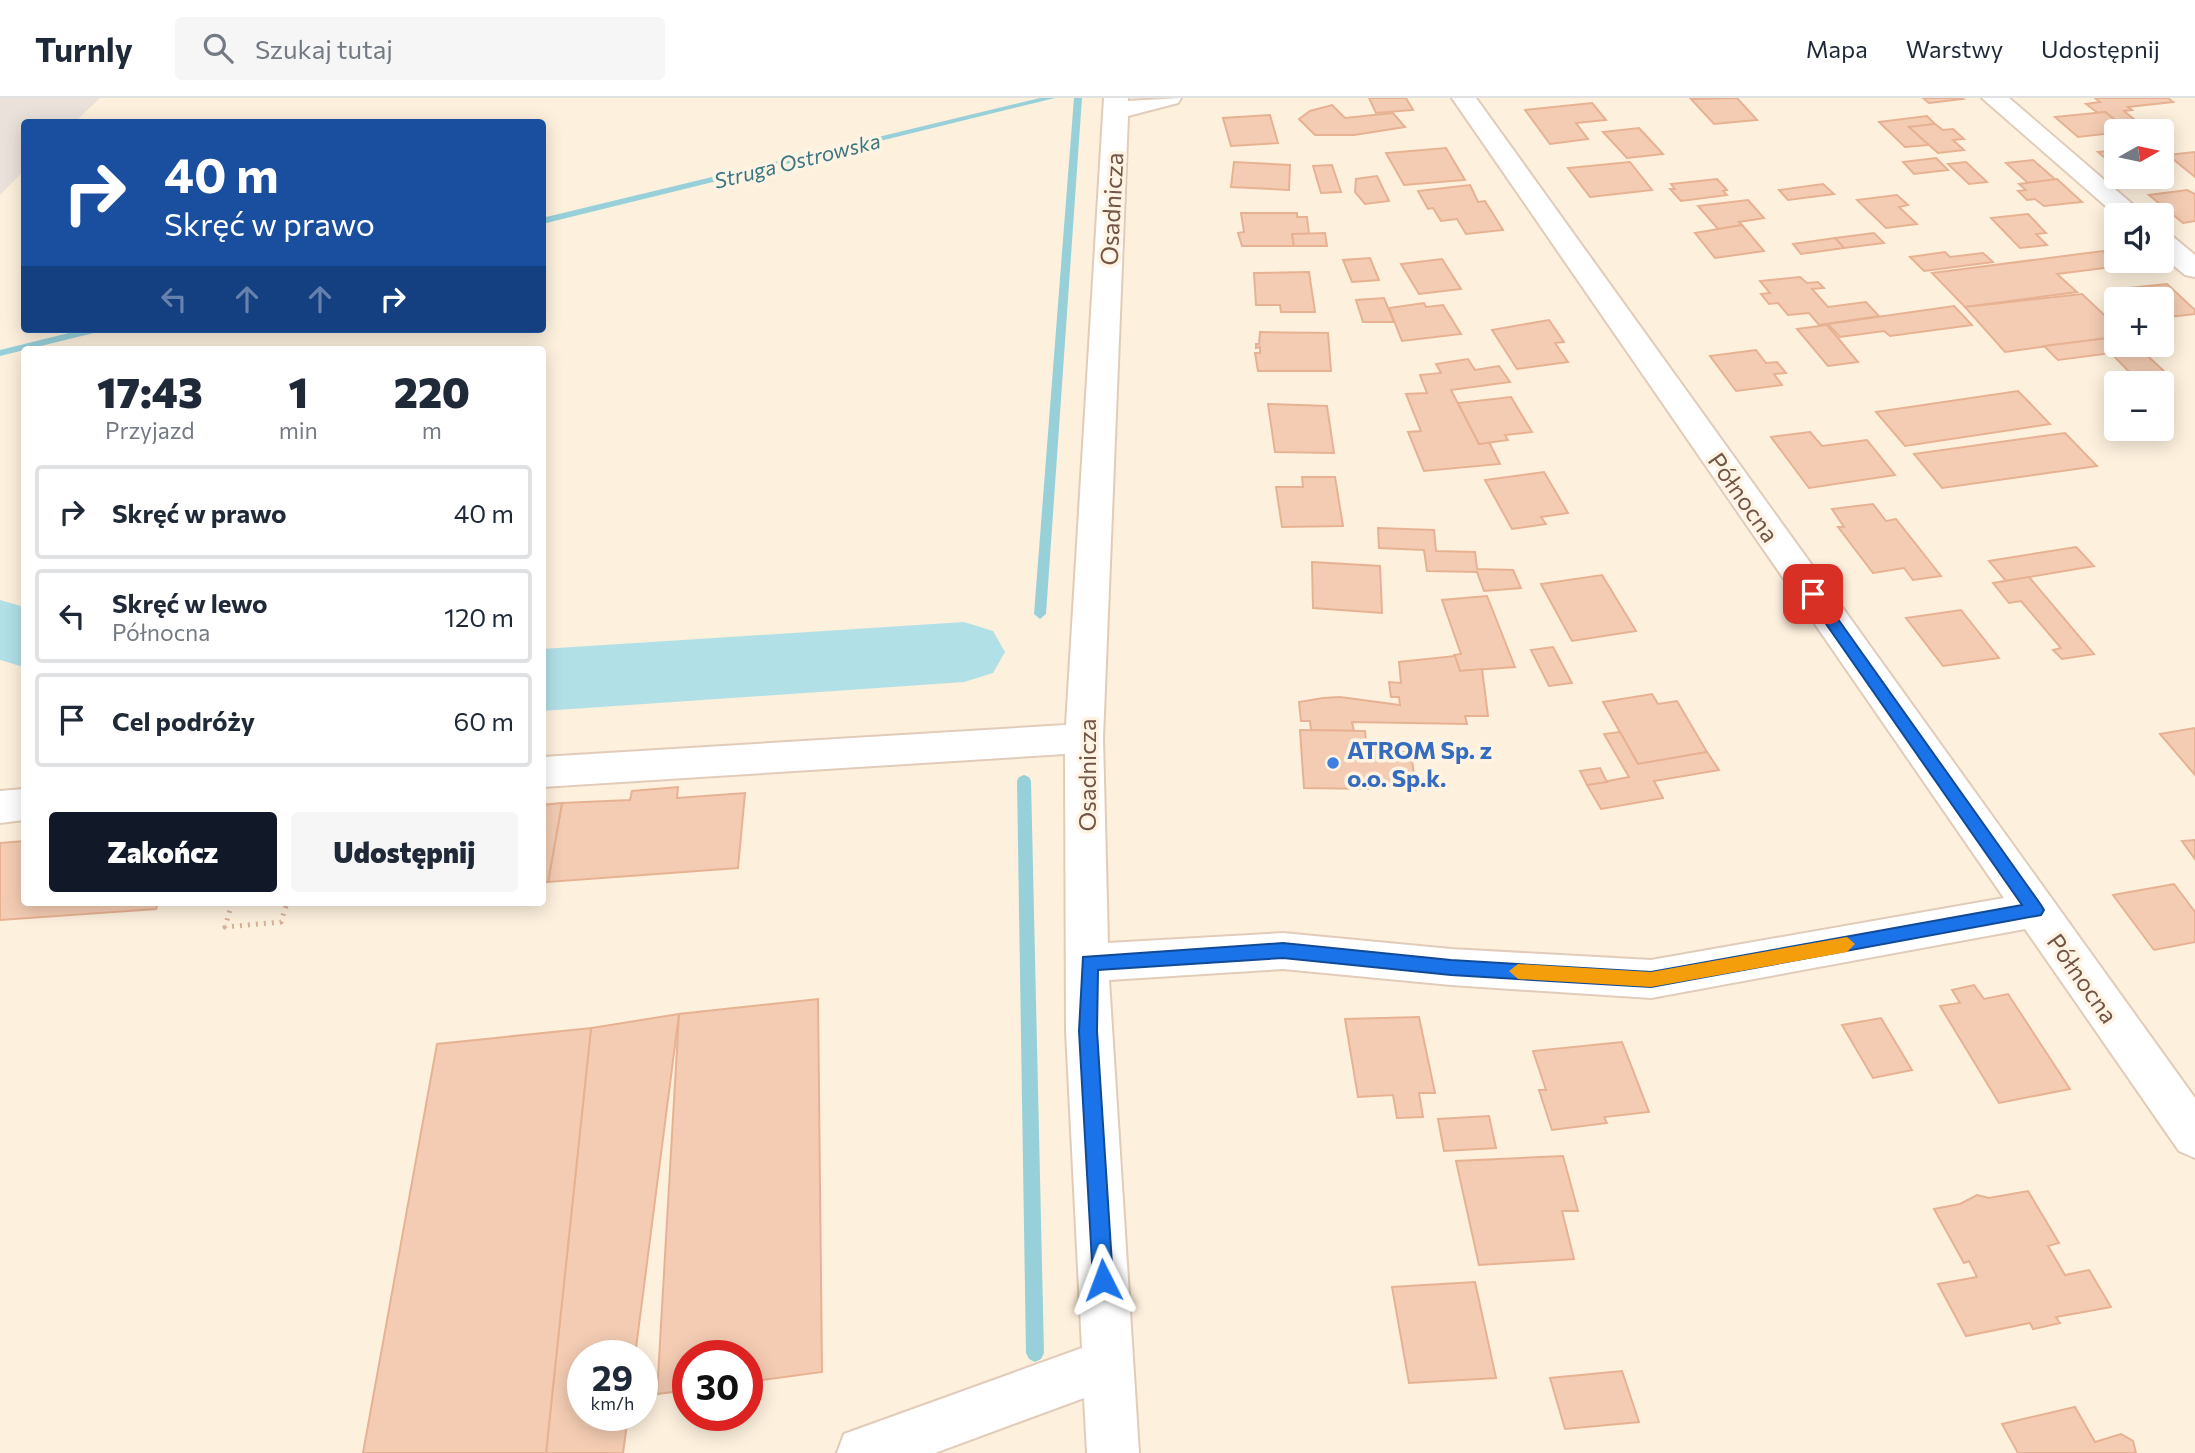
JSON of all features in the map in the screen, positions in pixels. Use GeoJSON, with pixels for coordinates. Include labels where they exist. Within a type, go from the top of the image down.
{"type":"FeatureCollection","features":[{"type":"Feature","properties":{"kind":"street"},"geometry":{"type":"LineString","coordinates":[[1116,105],[1169,98]]}},
{"type":"Feature","properties":{"kind":"street","name":"Północna"},"geometry":{"type":"LineString","coordinates":[[1464,98],[2195,1136]]}},
{"type":"Feature","properties":{"kind":"street"},"geometry":{"type":"LineString","coordinates":[[1994,98],[2118,203]]}},
{"type":"Feature","properties":{"kind":"street","name":"Osadnicza"},"geometry":{"type":"LineString","coordinates":[[1113,1453],[1088,1031],[1084,738],[1116,105]]}},
{"type":"Feature","properties":{"kind":"street"},"geometry":{"type":"LineString","coordinates":[[2174,252],[2195,269]]}},
{"type":"Feature","properties":{"kind":"street"},"geometry":{"type":"LineString","coordinates":[[546,772],[1084,738]]}},
{"type":"Feature","properties":{"kind":"street"},"geometry":{"type":"LineString","coordinates":[[0,807],[21,806]]}},
{"type":"Feature","properties":{"kind":"street"},"geometry":{"type":"LineString","coordinates":[[1089,963],[1283,951],[1451,967],[1651,979],[2035,910]]}},
{"type":"Feature","properties":{"kind":"street"},"geometry":{"type":"LineString","coordinates":[[863,1453],[1108,1364]]}},
{"type":"Feature","properties":{"kind":"path"},"geometry":{"type":"LineString","coordinates":[[231,906],[225,927],[281,922],[287,906]]}},
{"type":"Feature","properties":{"kind":"shaded area"},"geometry":{"type":"Polygon","coordinates":[[[0,98],[100,98],[78,119],[21,119],[21,174],[0,195],[0,98]]]}},
{"type":"Feature","properties":{"kind":"building"},"geometry":{"type":"Polygon","coordinates":[[[1369,98],[1406,98],[1413,110],[1376,113],[1369,98]]]}},
{"type":"Feature","properties":{"kind":"building"},"geometry":{"type":"Polygon","coordinates":[[[1737,98],[1757,120],[1714,124],[1691,99],[1737,98]]]}},
{"type":"Feature","properties":{"kind":"building"},"geometry":{"type":"Polygon","coordinates":[[[1923,98],[1961,98],[1963,99],[1929,103],[1923,98]]]}},
{"type":"Feature","properties":{"kind":"building"},"geometry":{"type":"Polygon","coordinates":[[[2095,98],[2168,98],[2173,102],[2128,107],[2132,110],[2124,111],[2134,119],[2114,119],[2105,112],[2098,113],[2086,104],[2100,102],[2095,98]]]}},
{"type":"Feature","properties":{"kind":"building"},"geometry":{"type":"Polygon","coordinates":[[[1592,103],[1606,120],[1576,123],[1588,139],[1550,144],[1525,110],[1592,103]]]}},
{"type":"Feature","properties":{"kind":"building"},"geometry":{"type":"Polygon","coordinates":[[[1332,105],[1345,118],[1393,113],[1405,127],[1354,135],[1315,135],[1299,119],[1310,111],[1332,105]]]}},
{"type":"Feature","properties":{"kind":"building"},"geometry":{"type":"Polygon","coordinates":[[[2105,112],[2114,119],[2104,119],[2104,134],[2078,137],[2055,117],[2105,112]]]}},
{"type":"Feature","properties":{"kind":"building"},"geometry":{"type":"Polygon","coordinates":[[[1270,115],[1278,143],[1231,146],[1223,118],[1270,115]]]}},
{"type":"Feature","properties":{"kind":"building"},"geometry":{"type":"Polygon","coordinates":[[[1927,116],[1935,124],[1909,127],[1929,145],[1905,147],[1879,122],[1927,116]]]}},
{"type":"Feature","properties":{"kind":"building"},"geometry":{"type":"Polygon","coordinates":[[[1935,124],[1943,130],[1953,129],[1964,139],[1953,140],[1964,150],[1938,153],[1909,127],[1935,124]]]}},
{"type":"Feature","properties":{"kind":"building"},"geometry":{"type":"Polygon","coordinates":[[[1639,128],[1663,154],[1627,158],[1603,132],[1639,128]]]}},
{"type":"Feature","properties":{"kind":"building"},"geometry":{"type":"Polygon","coordinates":[[[1446,148],[1465,180],[1404,185],[1386,153],[1446,148]]]}},
{"type":"Feature","properties":{"kind":"building"},"geometry":{"type":"Polygon","coordinates":[[[2195,152],[2195,177],[2174,160],[2174,154],[2195,152]]]}},
{"type":"Feature","properties":{"kind":"building"},"geometry":{"type":"Polygon","coordinates":[[[1936,158],[1948,170],[1914,174],[1903,162],[1936,158]]]}},
{"type":"Feature","properties":{"kind":"building"},"geometry":{"type":"Polygon","coordinates":[[[2033,160],[2056,180],[2028,183],[2006,163],[2033,160]]]}},
{"type":"Feature","properties":{"kind":"building"},"geometry":{"type":"Polygon","coordinates":[[[1234,162],[1290,165],[1289,190],[1231,187],[1234,162]]]}},
{"type":"Feature","properties":{"kind":"building"},"geometry":{"type":"Polygon","coordinates":[[[1630,162],[1652,190],[1590,197],[1568,168],[1630,162]]]}},
{"type":"Feature","properties":{"kind":"building"},"geometry":{"type":"Polygon","coordinates":[[[1966,162],[1987,182],[1969,184],[1948,164],[1966,162]]]}},
{"type":"Feature","properties":{"kind":"building"},"geometry":{"type":"Polygon","coordinates":[[[1332,165],[1341,192],[1321,193],[1313,166],[1332,165]]]}},
{"type":"Feature","properties":{"kind":"building"},"geometry":{"type":"Polygon","coordinates":[[[1377,176],[1389,201],[1365,204],[1355,192],[1356,179],[1377,176]]]}},
{"type":"Feature","properties":{"kind":"building"},"geometry":{"type":"Polygon","coordinates":[[[1717,179],[1727,190],[1723,191],[1727,195],[1681,201],[1670,189],[1675,189],[1671,184],[1717,179]]]}},
{"type":"Feature","properties":{"kind":"building"},"geometry":{"type":"Polygon","coordinates":[[[2057,179],[2082,202],[2044,206],[2035,199],[2027,200],[2018,191],[2026,190],[2019,184],[2057,179]]]}},
{"type":"Feature","properties":{"kind":"building"},"geometry":{"type":"Polygon","coordinates":[[[1823,184],[1834,194],[1788,200],[1779,190],[1823,184]]]}},
{"type":"Feature","properties":{"kind":"building"},"geometry":{"type":"Polygon","coordinates":[[[1470,185],[1478,202],[1485,201],[1503,230],[1466,234],[1457,219],[1441,221],[1433,208],[1428,209],[1418,191],[1470,185]]]}},
{"type":"Feature","properties":{"kind":"building"},"geometry":{"type":"Polygon","coordinates":[[[2187,190],[2195,194],[2195,221],[2183,223],[2174,216],[2174,203],[2159,203],[2149,195],[2187,190]]]}},
{"type":"Feature","properties":{"kind":"building"},"geometry":{"type":"Polygon","coordinates":[[[1897,195],[1908,205],[1899,207],[1917,224],[1886,228],[1857,200],[1897,195]]]}},
{"type":"Feature","properties":{"kind":"building"},"geometry":{"type":"Polygon","coordinates":[[[1748,200],[1764,218],[1718,229],[1698,206],[1748,200]]]}},
{"type":"Feature","properties":{"kind":"building"},"geometry":{"type":"Polygon","coordinates":[[[1241,213],[1297,213],[1297,217],[1307,217],[1309,234],[1292,234],[1294,246],[1242,246],[1238,233],[1244,232],[1241,213]]]}},
{"type":"Feature","properties":{"kind":"building"},"geometry":{"type":"Polygon","coordinates":[[[2028,214],[2046,233],[2036,234],[2047,245],[2020,248],[1991,218],[2028,214]]]}},
{"type":"Feature","properties":{"kind":"building"},"geometry":{"type":"Polygon","coordinates":[[[1742,225],[1764,251],[1715,258],[1695,233],[1742,225]]]}},
{"type":"Feature","properties":{"kind":"building"},"geometry":{"type":"Polygon","coordinates":[[[1325,233],[1327,246],[1294,246],[1292,234],[1325,233]]]}},
{"type":"Feature","properties":{"kind":"building"},"geometry":{"type":"Polygon","coordinates":[[[1874,233],[1884,243],[1844,248],[1835,238],[1874,233]]]}},
{"type":"Feature","properties":{"kind":"building"},"geometry":{"type":"Polygon","coordinates":[[[1835,238],[1844,248],[1801,254],[1793,244],[1835,238]]]}},
{"type":"Feature","properties":{"kind":"building"},"geometry":{"type":"Polygon","coordinates":[[[1945,252],[1950,257],[1983,253],[1993,262],[1924,271],[1910,257],[1945,252]]]}},
{"type":"Feature","properties":{"kind":"building"},"geometry":{"type":"Polygon","coordinates":[[[2104,252],[2104,268],[2057,274],[2077,292],[1965,307],[1932,273],[2104,252]]]}},
{"type":"Feature","properties":{"kind":"building"},"geometry":{"type":"Polygon","coordinates":[[[1370,258],[1379,280],[1352,282],[1343,260],[1370,258]]]}},
{"type":"Feature","properties":{"kind":"building"},"geometry":{"type":"Polygon","coordinates":[[[1442,259],[1461,289],[1419,294],[1401,264],[1442,259]]]}},
{"type":"Feature","properties":{"kind":"building"},"geometry":{"type":"Polygon","coordinates":[[[1309,272],[1315,312],[1281,312],[1280,305],[1256,305],[1254,273],[1309,272]]]}},
{"type":"Feature","properties":{"kind":"building"},"geometry":{"type":"Polygon","coordinates":[[[1800,277],[1807,283],[1818,282],[1824,288],[1812,289],[1828,307],[1866,302],[1879,316],[1819,325],[1809,313],[1788,315],[1778,303],[1769,304],[1761,294],[1770,293],[1760,281],[1800,277]]]}},
{"type":"Feature","properties":{"kind":"building"},"geometry":{"type":"Polygon","coordinates":[[[2167,284],[2170,287],[2138,287],[2167,284]]]}},
{"type":"Feature","properties":{"kind":"building"},"geometry":{"type":"Polygon","coordinates":[[[2174,290],[2195,310],[2195,314],[2174,316],[2174,290]]]}},
{"type":"Feature","properties":{"kind":"building"},"geometry":{"type":"Polygon","coordinates":[[[2082,294],[2104,315],[2104,339],[2005,352],[1965,307],[2082,294]]]}},
{"type":"Feature","properties":{"kind":"building"},"geometry":{"type":"Polygon","coordinates":[[[1384,298],[1394,322],[1363,322],[1356,300],[1384,298]]]}},
{"type":"Feature","properties":{"kind":"building"},"geometry":{"type":"Polygon","coordinates":[[[1424,303],[1426,307],[1443,305],[1461,334],[1402,341],[1389,308],[1424,303]]]}},
{"type":"Feature","properties":{"kind":"building"},"geometry":{"type":"Polygon","coordinates":[[[1954,306],[1972,325],[1890,336],[1884,331],[1840,337],[1828,324],[1954,306]]]}},
{"type":"Feature","properties":{"kind":"building"},"geometry":{"type":"Polygon","coordinates":[[[1549,320],[1564,342],[1555,343],[1568,362],[1517,369],[1492,330],[1549,320]]]}},
{"type":"Feature","properties":{"kind":"building"},"geometry":{"type":"Polygon","coordinates":[[[1827,325],[1858,362],[1828,366],[1797,329],[1827,325]]]}},
{"type":"Feature","properties":{"kind":"building"},"geometry":{"type":"Polygon","coordinates":[[[1260,332],[1328,333],[1331,371],[1258,371],[1255,353],[1260,353],[1260,347],[1256,348],[1256,344],[1259,344],[1260,332]]]}},
{"type":"Feature","properties":{"kind":"building"},"geometry":{"type":"Polygon","coordinates":[[[2104,338],[2104,354],[2058,360],[2044,346],[2104,338]]]}},
{"type":"Feature","properties":{"kind":"building"},"geometry":{"type":"Polygon","coordinates":[[[1756,350],[1766,363],[1777,362],[1786,373],[1774,374],[1782,385],[1736,391],[1710,356],[1756,350]]]}},
{"type":"Feature","properties":{"kind":"building"},"geometry":{"type":"Polygon","coordinates":[[[2115,357],[2149,357],[2164,371],[2128,371],[2115,357]]]}},
{"type":"Feature","properties":{"kind":"building"},"geometry":{"type":"Polygon","coordinates":[[[1468,359],[1475,370],[1499,366],[1510,382],[1451,390],[1479,444],[1489,442],[1500,464],[1424,471],[1408,432],[1421,431],[1406,394],[1427,393],[1420,375],[1441,373],[1436,364],[1468,359]]]}},
{"type":"Feature","properties":{"kind":"building"},"geometry":{"type":"Polygon","coordinates":[[[2018,391],[2050,424],[1905,446],[1876,412],[2018,391]]]}},
{"type":"Feature","properties":{"kind":"building"},"geometry":{"type":"Polygon","coordinates":[[[1511,397],[1532,432],[1505,435],[1508,440],[1479,444],[1458,403],[1511,397]]]}},
{"type":"Feature","properties":{"kind":"building"},"geometry":{"type":"Polygon","coordinates":[[[1268,404],[1327,406],[1334,453],[1275,452],[1268,404]]]}},
{"type":"Feature","properties":{"kind":"building"},"geometry":{"type":"Polygon","coordinates":[[[1810,432],[1822,446],[1867,440],[1895,475],[1809,488],[1771,437],[1810,432]]]}},
{"type":"Feature","properties":{"kind":"building"},"geometry":{"type":"Polygon","coordinates":[[[2065,433],[2097,466],[1942,488],[1914,454],[2065,433]]]}},
{"type":"Feature","properties":{"kind":"building"},"geometry":{"type":"Polygon","coordinates":[[[1544,472],[1568,513],[1541,517],[1546,524],[1512,529],[1485,480],[1544,472]]]}},
{"type":"Feature","properties":{"kind":"building"},"geometry":{"type":"Polygon","coordinates":[[[1302,477],[1335,477],[1343,526],[1282,527],[1276,487],[1303,487],[1302,477]]]}},
{"type":"Feature","properties":{"kind":"building"},"geometry":{"type":"Polygon","coordinates":[[[1873,504],[1886,521],[1896,519],[1941,576],[1913,580],[1904,568],[1873,573],[1838,527],[1844,527],[1832,509],[1873,504]]]}},
{"type":"Feature","properties":{"kind":"building"},"geometry":{"type":"Polygon","coordinates":[[[1378,528],[1434,530],[1436,551],[1475,552],[1477,569],[1513,570],[1521,588],[1484,591],[1477,572],[1427,571],[1424,550],[1379,548],[1378,528]]]}},
{"type":"Feature","properties":{"kind":"building"},"geometry":{"type":"Polygon","coordinates":[[[2076,547],[2094,566],[2006,581],[1989,561],[2076,547]]]}},
{"type":"Feature","properties":{"kind":"building"},"geometry":{"type":"Polygon","coordinates":[[[1312,562],[1380,566],[1382,613],[1313,608],[1312,562]]]}},
{"type":"Feature","properties":{"kind":"building"},"geometry":{"type":"Polygon","coordinates":[[[1602,575],[1636,631],[1572,641],[1541,584],[1602,575]]]}},
{"type":"Feature","properties":{"kind":"building"},"geometry":{"type":"Polygon","coordinates":[[[2029,577],[2094,654],[2062,659],[2053,650],[2061,648],[2021,601],[2009,603],[1993,583],[2029,577]]]}},
{"type":"Feature","properties":{"kind":"building"},"geometry":{"type":"Polygon","coordinates":[[[1487,596],[1515,667],[1460,671],[1454,655],[1461,654],[1442,600],[1487,596]]]}},
{"type":"Feature","properties":{"kind":"building"},"geometry":{"type":"Polygon","coordinates":[[[1961,610],[1999,658],[1943,666],[1906,618],[1961,610]]]}},
{"type":"Feature","properties":{"kind":"building"},"geometry":{"type":"Polygon","coordinates":[[[1553,647],[1572,683],[1549,686],[1531,650],[1553,647]]]}},
{"type":"Feature","properties":{"kind":"building"},"geometry":{"type":"Polygon","coordinates":[[[1455,656],[1460,671],[1482,669],[1488,716],[1465,716],[1467,724],[1352,722],[1354,731],[1311,730],[1310,721],[1301,721],[1299,702],[1323,698],[1340,697],[1400,705],[1399,697],[1391,697],[1389,682],[1401,683],[1399,662],[1455,656]]]}},
{"type":"Feature","properties":{"kind":"building"},"geometry":{"type":"Polygon","coordinates":[[[1652,694],[1658,704],[1677,701],[1707,752],[1638,764],[1603,702],[1652,694]]]}},
{"type":"Feature","properties":{"kind":"building"},"geometry":{"type":"Polygon","coordinates":[[[2195,728],[2195,775],[2160,734],[2195,728]]]}},
{"type":"Feature","properties":{"kind":"building"},"geometry":{"type":"Polygon","coordinates":[[[1300,730],[1365,731],[1367,751],[1411,752],[1416,790],[1371,784],[1373,789],[1304,788],[1300,730]]]}},
{"type":"Feature","properties":{"kind":"building"},"geometry":{"type":"Polygon","coordinates":[[[1620,732],[1638,764],[1707,752],[1719,770],[1654,781],[1663,798],[1601,809],[1587,785],[1629,777],[1604,734],[1620,732]]]}},
{"type":"Feature","properties":{"kind":"building"},"geometry":{"type":"Polygon","coordinates":[[[1600,768],[1607,782],[1587,785],[1580,771],[1600,768]]]}},
{"type":"Feature","properties":{"kind":"building"},"geometry":{"type":"Polygon","coordinates":[[[678,787],[677,798],[745,793],[738,868],[548,882],[562,803],[630,800],[632,791],[678,787]]]}},
{"type":"Feature","properties":{"kind":"building"},"geometry":{"type":"Polygon","coordinates":[[[562,803],[548,882],[546,882],[546,805],[562,803]]]}},
{"type":"Feature","properties":{"kind":"building"},"geometry":{"type":"Polygon","coordinates":[[[2195,840],[2195,859],[2182,841],[2195,840]]]}},
{"type":"Feature","properties":{"kind":"building"},"geometry":{"type":"Polygon","coordinates":[[[21,841],[21,906],[157,906],[156,909],[0,920],[0,843],[21,841]]]}},
{"type":"Feature","properties":{"kind":"building"},"geometry":{"type":"Polygon","coordinates":[[[2174,884],[2195,912],[2195,942],[2154,950],[2113,895],[2174,884]]]}},
{"type":"Feature","properties":{"kind":"building"},"geometry":{"type":"Polygon","coordinates":[[[1974,985],[1984,999],[2008,994],[2070,1089],[1999,1103],[1940,1006],[1960,1003],[1952,990],[1974,985]]]}},
{"type":"Feature","properties":{"kind":"building"},"geometry":{"type":"Polygon","coordinates":[[[818,999],[822,1372],[763,1380],[763,1340],[672,1340],[672,1392],[658,1394],[679,1014],[818,999]]]}},
{"type":"Feature","properties":{"kind":"building"},"geometry":{"type":"Polygon","coordinates":[[[679,1014],[637,1340],[567,1340],[567,1431],[626,1431],[623,1453],[546,1453],[591,1028],[679,1014]]]}},
{"type":"Feature","properties":{"kind":"building"},"geometry":{"type":"Polygon","coordinates":[[[1419,1017],[1435,1093],[1419,1093],[1423,1117],[1397,1118],[1393,1095],[1358,1097],[1345,1019],[1419,1017]]]}},
{"type":"Feature","properties":{"kind":"building"},"geometry":{"type":"Polygon","coordinates":[[[1881,1018],[1912,1070],[1873,1078],[1842,1025],[1881,1018]]]}},
{"type":"Feature","properties":{"kind":"building"},"geometry":{"type":"Polygon","coordinates":[[[591,1028],[546,1453],[363,1453],[437,1044],[591,1028]]]}},
{"type":"Feature","properties":{"kind":"building"},"geometry":{"type":"Polygon","coordinates":[[[1622,1042],[1649,1112],[1604,1117],[1607,1123],[1552,1130],[1539,1090],[1546,1090],[1533,1051],[1622,1042]]]}},
{"type":"Feature","properties":{"kind":"building"},"geometry":{"type":"Polygon","coordinates":[[[1489,1116],[1496,1148],[1444,1151],[1438,1119],[1489,1116]]]}},
{"type":"Feature","properties":{"kind":"building"},"geometry":{"type":"Polygon","coordinates":[[[1563,1156],[1578,1211],[1562,1211],[1574,1259],[1479,1265],[1456,1161],[1563,1156]]]}},
{"type":"Feature","properties":{"kind":"building"},"geometry":{"type":"Polygon","coordinates":[[[2028,1191],[2059,1243],[2048,1246],[2065,1275],[2089,1270],[2111,1307],[2056,1317],[2060,1323],[2033,1329],[2030,1323],[1966,1336],[1938,1284],[1977,1277],[1969,1261],[1964,1263],[1934,1209],[1960,1204],[1977,1195],[1989,1198],[2028,1191]]]}},
{"type":"Feature","properties":{"kind":"building"},"geometry":{"type":"Polygon","coordinates":[[[1475,1282],[1496,1378],[1409,1383],[1392,1287],[1475,1282]]]}},
{"type":"Feature","properties":{"kind":"building"},"geometry":{"type":"Polygon","coordinates":[[[1622,1371],[1639,1422],[1565,1429],[1550,1378],[1622,1371]]]}},
{"type":"Feature","properties":{"kind":"building"},"geometry":{"type":"Polygon","coordinates":[[[2075,1407],[2095,1442],[2121,1434],[2133,1441],[2136,1453],[2018,1453],[2002,1424],[2075,1407]]]}},
{"type":"Feature","properties":{"kind":"waterway","name":"Struga Ostrowska"},"geometry":{"type":"LineString","coordinates":[[546,220],[1051,98]]}},
{"type":"Feature","properties":{"kind":"waterway"},"geometry":{"type":"LineString","coordinates":[[1040,614],[1078,98]]}},
{"type":"Feature","properties":{"kind":"waterway","name":"Struga Ostrowska"},"geometry":{"type":"LineString","coordinates":[[29,346],[82,333]]}},
{"type":"Feature","properties":{"kind":"waterway","name":"Struga Ostrowska"},"geometry":{"type":"LineString","coordinates":[[0,353],[21,348]]}},
{"type":"Feature","properties":{"kind":"waterway","name":"Struga Ostrowska"},"geometry":{"type":"LineString","coordinates":[[0,629],[21,637]]}},
{"type":"Feature","properties":{"kind":"waterway","name":"Struga Ostrowska"},"geometry":{"type":"LineString","coordinates":[[546,680],[964,652]]}},
{"type":"Feature","properties":{"kind":"waterway"},"geometry":{"type":"LineString","coordinates":[[1024,781],[1035,1353]]}},
{"type":"Feature","properties":{"kind":"slow traffic"},"geometry":{"type":"LineString","coordinates":[[1518,971],[1651,979],[1847,944]]}},
{"type":"Feature","properties":{"kind":"place","name":"ATROM Sp. z o.o. Sp.k."},"geometry":{"type":"Point","coordinates":[1333,763]}},
{"type":"Feature","properties":{"kind":"route"},"geometry":{"type":"LineString","coordinates":[[1103,1280],[1088,1031],[1089,963],[1283,951],[1451,967],[1651,979],[2035,910],[1813,594]]}}]}
